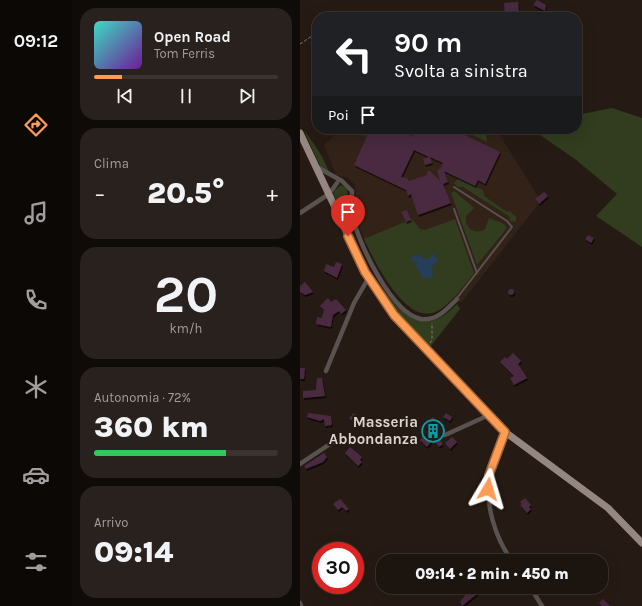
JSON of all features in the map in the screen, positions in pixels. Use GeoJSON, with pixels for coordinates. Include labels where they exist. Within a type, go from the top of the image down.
{"type":"FeatureCollection","features":[{"type":"Feature","properties":{"kind":"main road"},"geometry":{"type":"LineString","coordinates":[[300,133],[369,277],[394,315],[505,432],[608,508],[642,543]]}},
{"type":"Feature","properties":{"kind":"street"},"geometry":{"type":"LineString","coordinates":[[316,167],[343,181],[352,191],[353,217],[362,247],[385,288],[413,316],[421,319],[432,318],[444,312],[457,299]]}},
{"type":"Feature","properties":{"kind":"street"},"geometry":{"type":"LineString","coordinates":[[324,183],[332,176]]}},
{"type":"Feature","properties":{"kind":"street"},"geometry":{"type":"LineString","coordinates":[[324,183],[336,184],[343,181]]}},
{"type":"Feature","properties":{"kind":"street"},"geometry":{"type":"LineString","coordinates":[[300,213],[329,194],[336,184]]}},
{"type":"Feature","properties":{"kind":"street"},"geometry":{"type":"LineString","coordinates":[[326,371],[354,304],[369,277]]}},
{"type":"Feature","properties":{"kind":"street"},"geometry":{"type":"LineString","coordinates":[[445,435],[489,415]]}},
{"type":"Feature","properties":{"kind":"street"},"geometry":{"type":"LineString","coordinates":[[505,432],[489,475],[488,489],[493,521],[502,548],[507,554]]}},
{"type":"Feature","properties":{"kind":"street"},"geometry":{"type":"LineString","coordinates":[[300,464],[333,442]]}},
{"type":"Feature","properties":{"kind":"street"},"geometry":{"type":"LineString","coordinates":[[534,594],[542,606]]}},
{"type":"Feature","properties":{"kind":"lane"},"geometry":{"type":"LineString","coordinates":[[454,187],[507,221],[512,227],[457,299]]}},
{"type":"Feature","properties":{"kind":"lane"},"geometry":{"type":"LineString","coordinates":[[454,210],[477,273]]}},
{"type":"Feature","properties":{"kind":"path"},"geometry":{"type":"LineString","coordinates":[[300,44],[312,36]]}},
{"type":"Feature","properties":{"kind":"path"},"geometry":{"type":"LineString","coordinates":[[426,350],[432,340],[432,318]]}},
{"type":"Feature","properties":{"kind":"shaded area"},"geometry":{"type":"Polygon","coordinates":[[[336,134],[499,134],[541,201],[461,303],[453,298],[440,309],[427,314],[415,312],[394,291],[375,262],[358,223],[355,185],[348,178],[336,175],[324,145],[336,134]]]}},
{"type":"Feature","properties":{"kind":"green space"},"geometry":{"type":"Polygon","coordinates":[[[612,108],[642,118],[642,247],[596,216],[617,194],[575,159],[540,135],[499,134],[582,134],[582,114],[612,108]]]}},
{"type":"Feature","properties":{"kind":"green space"},"geometry":{"type":"Polygon","coordinates":[[[304,131],[319,151],[330,174],[321,168],[304,131]]]}},
{"type":"Feature","properties":{"kind":"green space"},"geometry":{"type":"Polygon","coordinates":[[[471,134],[486,134],[487,142],[471,134]]]}},
{"type":"Feature","properties":{"kind":"green space"},"geometry":{"type":"Polygon","coordinates":[[[458,179],[483,190],[484,196],[507,212],[510,211],[516,217],[516,222],[510,221],[510,217],[463,187],[458,187],[454,183],[458,179]]]}},
{"type":"Feature","properties":{"kind":"green space"},"geometry":{"type":"Polygon","coordinates":[[[341,185],[347,188],[352,231],[333,194],[341,185]]]}},
{"type":"Feature","properties":{"kind":"green space"},"geometry":{"type":"Polygon","coordinates":[[[454,191],[474,208],[466,216],[468,227],[471,230],[478,232],[485,229],[489,218],[504,224],[507,228],[477,265],[451,193],[454,191]]]}},
{"type":"Feature","properties":{"kind":"green space"},"geometry":{"type":"Polygon","coordinates":[[[412,219],[420,229],[425,230],[455,219],[474,273],[459,292],[446,305],[429,314],[417,311],[405,303],[394,291],[384,277],[364,239],[412,219]]]}},
{"type":"Feature","properties":{"kind":"green space"},"geometry":{"type":"Polygon","coordinates":[[[378,283],[395,304],[413,318],[423,321],[434,320],[445,315],[457,304],[460,309],[430,347],[394,309],[378,283]]]}},
{"type":"Feature","properties":{"kind":"water"},"geometry":{"type":"Polygon","coordinates":[[[433,253],[438,261],[432,267],[433,276],[430,278],[423,278],[416,267],[417,262],[411,261],[410,258],[419,254],[422,258],[429,259],[433,253]]]}},
{"type":"Feature","properties":{"kind":"building"},"geometry":{"type":"Polygon","coordinates":[[[537,0],[546,5],[545,11],[533,5],[537,0]]]}},
{"type":"Feature","properties":{"kind":"building"},"geometry":{"type":"Polygon","coordinates":[[[518,2],[519,12],[505,12],[504,3],[518,2]]]}},
{"type":"Feature","properties":{"kind":"building"},"geometry":{"type":"Polygon","coordinates":[[[368,134],[407,134],[413,137],[412,134],[462,134],[500,152],[485,184],[478,180],[475,186],[444,171],[448,182],[443,184],[451,203],[418,215],[411,194],[408,196],[406,190],[354,165],[368,134]],[[414,150],[401,177],[407,178],[409,181],[427,175],[427,172],[430,171],[440,181],[437,170],[440,169],[443,163],[430,157],[432,163],[425,165],[423,159],[429,157],[414,150]]]}},
{"type":"Feature","properties":{"kind":"building"},"geometry":{"type":"Polygon","coordinates":[[[544,192],[548,196],[539,204],[535,199],[544,192]]]}},
{"type":"Feature","properties":{"kind":"building"},"geometry":{"type":"Polygon","coordinates":[[[407,210],[411,220],[406,222],[401,212],[407,210]]]}},
{"type":"Feature","properties":{"kind":"building"},"geometry":{"type":"Polygon","coordinates":[[[588,235],[594,238],[591,243],[585,239],[588,235]]]}},
{"type":"Feature","properties":{"kind":"building"},"geometry":{"type":"Polygon","coordinates":[[[336,262],[342,264],[337,278],[324,271],[326,264],[334,267],[336,262]]]}},
{"type":"Feature","properties":{"kind":"building"},"geometry":{"type":"Polygon","coordinates":[[[305,282],[313,292],[305,295],[300,292],[300,286],[305,282]]]}},
{"type":"Feature","properties":{"kind":"building"},"geometry":{"type":"Polygon","coordinates":[[[511,289],[514,292],[511,295],[508,292],[511,289]]]}},
{"type":"Feature","properties":{"kind":"building"},"geometry":{"type":"Polygon","coordinates":[[[328,298],[331,302],[336,299],[346,310],[341,314],[339,311],[333,315],[331,327],[316,324],[317,317],[322,318],[324,310],[320,306],[328,298]]]}},
{"type":"Feature","properties":{"kind":"building"},"geometry":{"type":"Polygon","coordinates":[[[513,353],[521,361],[518,364],[527,378],[514,385],[510,378],[514,376],[500,362],[505,357],[507,359],[513,353]]]}},
{"type":"Feature","properties":{"kind":"building"},"geometry":{"type":"Polygon","coordinates":[[[300,368],[305,368],[304,379],[300,379],[300,368]]]}},
{"type":"Feature","properties":{"kind":"building"},"geometry":{"type":"Polygon","coordinates":[[[317,378],[322,378],[325,396],[303,398],[303,391],[316,390],[317,378]]]}},
{"type":"Feature","properties":{"kind":"building"},"geometry":{"type":"Polygon","coordinates":[[[308,413],[331,416],[332,425],[325,426],[324,419],[320,421],[307,417],[308,413]]]}},
{"type":"Feature","properties":{"kind":"building"},"geometry":{"type":"Polygon","coordinates":[[[354,413],[359,419],[354,423],[349,418],[354,413]]]}},
{"type":"Feature","properties":{"kind":"building"},"geometry":{"type":"Polygon","coordinates":[[[446,413],[452,417],[450,421],[443,417],[446,413]]]}},
{"type":"Feature","properties":{"kind":"building","name":"Masseria Abbondanza"},"geometry":{"type":"Polygon","coordinates":[[[433,417],[441,425],[437,430],[439,432],[427,447],[420,440],[432,426],[433,423],[430,420],[433,417]]]}},
{"type":"Feature","properties":{"kind":"building"},"geometry":{"type":"Polygon","coordinates":[[[452,437],[457,442],[450,449],[445,443],[452,437]]]}},
{"type":"Feature","properties":{"kind":"building"},"geometry":{"type":"Polygon","coordinates":[[[438,438],[443,444],[439,447],[436,443],[438,438]]]}},
{"type":"Feature","properties":{"kind":"building"},"geometry":{"type":"Polygon","coordinates":[[[350,447],[362,457],[360,460],[362,462],[358,466],[345,453],[350,447]]]}},
{"type":"Feature","properties":{"kind":"building"},"geometry":{"type":"Polygon","coordinates":[[[324,453],[327,457],[323,462],[306,469],[304,466],[324,453]]]}},
{"type":"Feature","properties":{"kind":"building"},"geometry":{"type":"Polygon","coordinates":[[[525,498],[531,505],[529,507],[531,509],[527,513],[520,505],[522,504],[520,502],[525,498]]]}},
{"type":"Feature","properties":{"kind":"building"},"geometry":{"type":"Polygon","coordinates":[[[340,499],[349,509],[346,511],[342,507],[338,510],[333,504],[340,499]]]}},
{"type":"Feature","properties":{"kind":"building"},"geometry":{"type":"Polygon","coordinates":[[[466,594],[477,594],[462,606],[460,602],[466,594]]]}},
{"type":"Feature","properties":{"kind":"building"},"geometry":{"type":"Polygon","coordinates":[[[603,599],[610,606],[602,606],[599,603],[603,599]]]}},
{"type":"Feature","properties":{"kind":"place","name":"Masseria Abbondanza"},"geometry":{"type":"Point","coordinates":[433,431]}},
{"type":"Feature","properties":{"kind":"route"},"geometry":{"type":"LineString","coordinates":[[348,236],[365,272],[394,315],[505,432],[494,458],[489,475],[488,489]]}}]}
